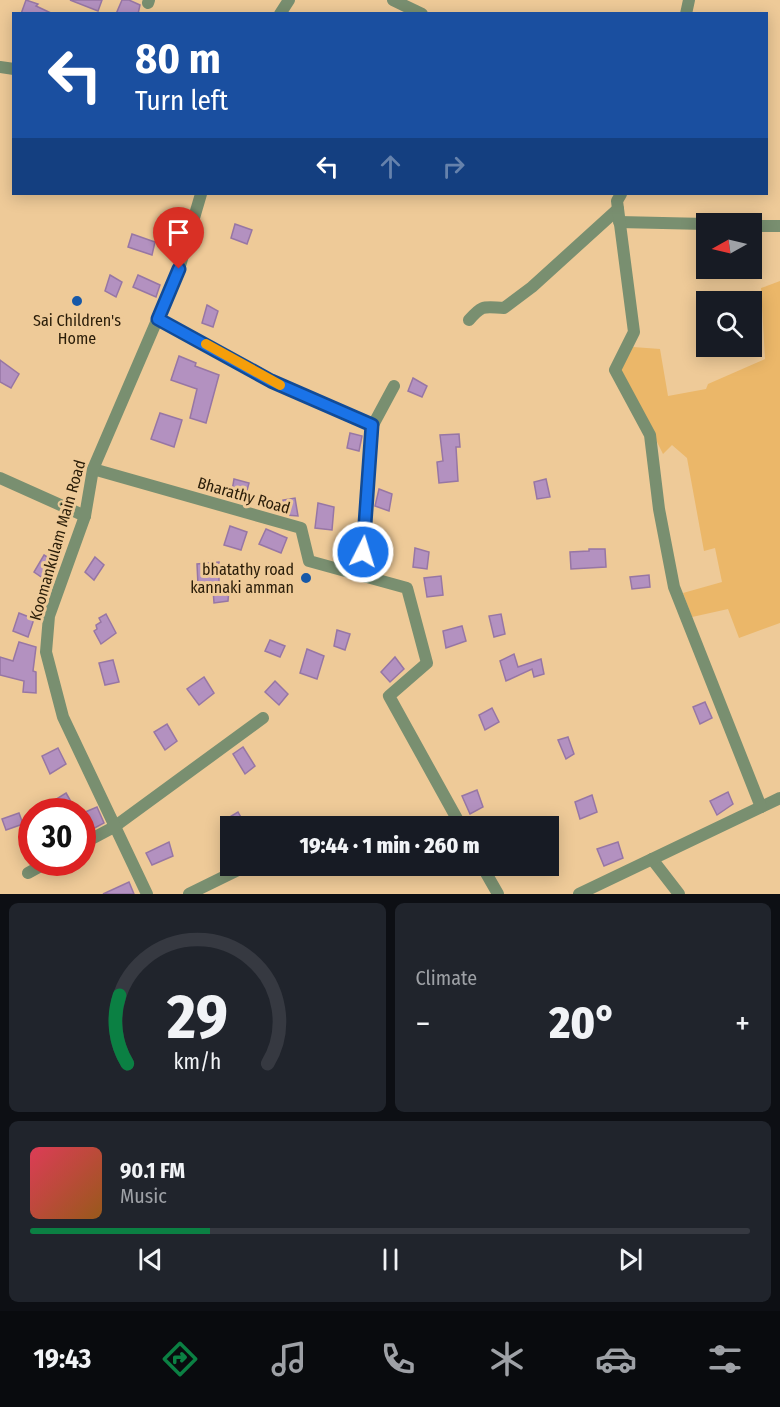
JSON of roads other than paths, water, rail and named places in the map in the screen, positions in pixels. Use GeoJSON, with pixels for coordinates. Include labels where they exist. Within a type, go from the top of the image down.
{"type":"FeatureCollection","features":[{"type":"Feature","properties":{"kind":"street"},"geometry":{"type":"LineString","coordinates":[[393,0],[418,12]]}},
{"type":"Feature","properties":{"kind":"street","name":"Koomankulam Main Road"},"geometry":{"type":"LineString","coordinates":[[147,894],[63,717],[46,652],[49,616],[85,516],[93,469],[179,269],[201,195]]}},
{"type":"Feature","properties":{"kind":"street"},"geometry":{"type":"LineString","coordinates":[[620,195],[617,201],[633,332],[615,370],[650,435],[659,509],[674,587],[761,807]]}},
{"type":"Feature","properties":{"kind":"street"},"geometry":{"type":"LineString","coordinates":[[469,320],[479,308],[486,306],[504,308],[532,287],[618,209]]}},
{"type":"Feature","properties":{"kind":"street"},"geometry":{"type":"LineString","coordinates":[[619,222],[696,225]]}},
{"type":"Feature","properties":{"kind":"street"},"geometry":{"type":"LineString","coordinates":[[762,226],[780,226]]}},
{"type":"Feature","properties":{"kind":"street"},"geometry":{"type":"LineString","coordinates":[[158,319],[271,381],[372,425]]}},
{"type":"Feature","properties":{"kind":"street"},"geometry":{"type":"LineString","coordinates":[[362,575],[373,438],[372,425],[394,386]]}},
{"type":"Feature","properties":{"kind":"street","name":"Bharathy Road"},"geometry":{"type":"LineString","coordinates":[[93,469],[301,528],[309,561],[407,588],[427,663],[389,696],[455,816]]}},
{"type":"Feature","properties":{"kind":"street"},"geometry":{"type":"LineString","coordinates":[[0,478],[85,516]]}},
{"type":"Feature","properties":{"kind":"street"},"geometry":{"type":"LineString","coordinates":[[96,837],[114,827],[263,718]]}},
{"type":"Feature","properties":{"kind":"street"},"geometry":{"type":"LineString","coordinates":[[579,894],[780,798]]}},
{"type":"Feature","properties":{"kind":"street"},"geometry":{"type":"LineString","coordinates":[[652,859],[679,894]]}},
{"type":"Feature","properties":{"kind":"street"},"geometry":{"type":"LineString","coordinates":[[189,894],[226,876]]}},
{"type":"Feature","properties":{"kind":"street"},"geometry":{"type":"LineString","coordinates":[[488,876],[498,894]]}},
{"type":"Feature","properties":{"kind":"place","name":"Sai Children's Home"},"geometry":{"type":"Point","coordinates":[77,301]}},
{"type":"Feature","properties":{"kind":"place","name":"bhatathy road kannaki amman"},"geometry":{"type":"Point","coordinates":[306,578]}}]}
